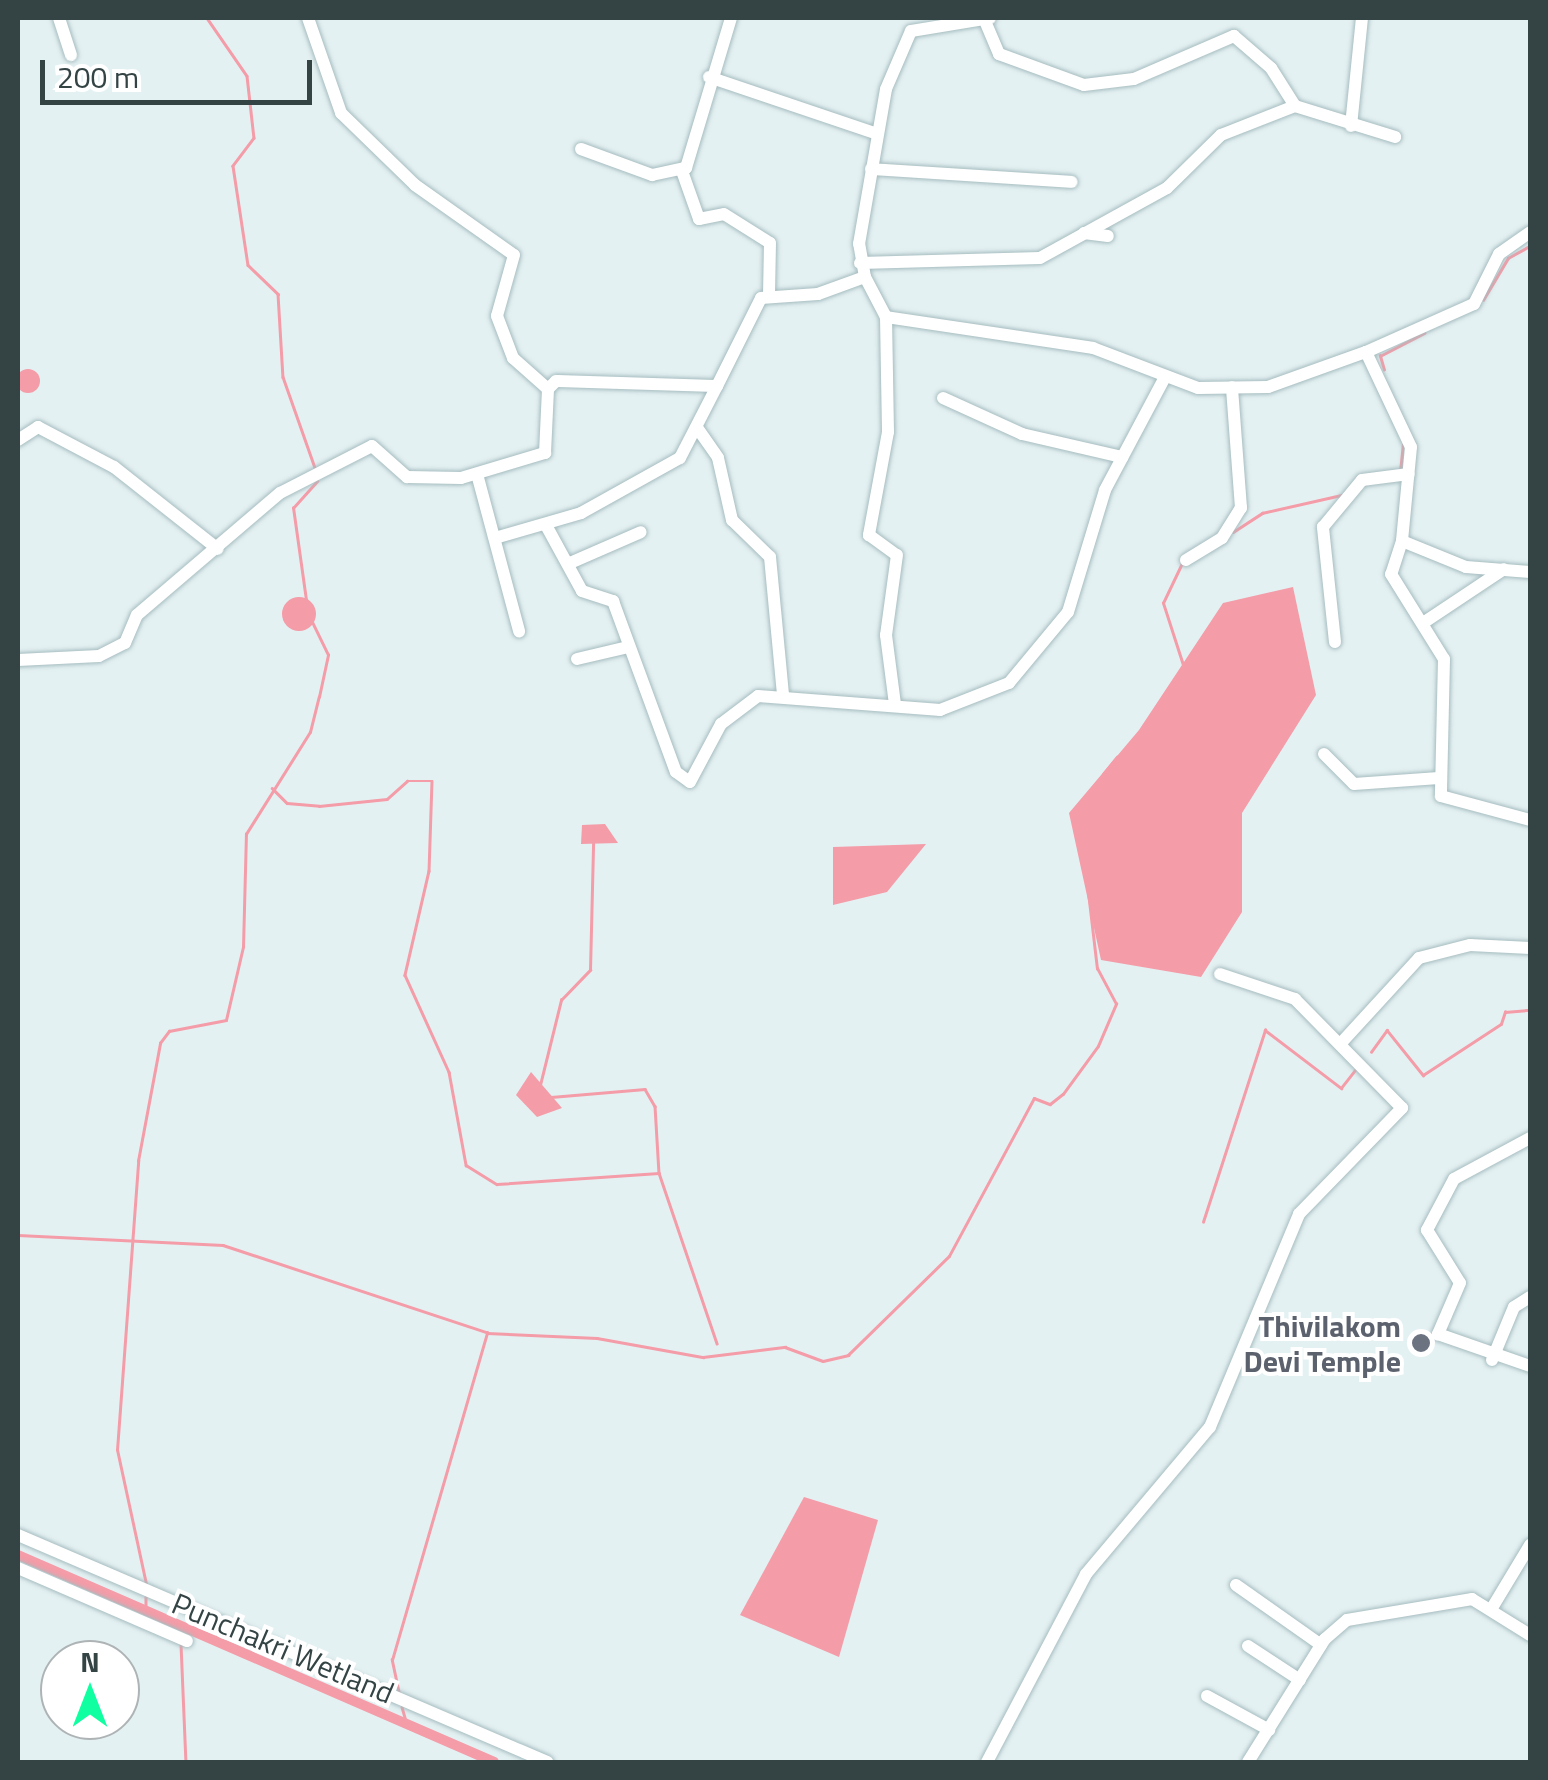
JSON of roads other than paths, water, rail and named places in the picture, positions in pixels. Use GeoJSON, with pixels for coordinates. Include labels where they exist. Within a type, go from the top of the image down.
{"type":"FeatureCollection","features":[{"type":"Feature","properties":{"kind":"street"},"geometry":{"type":"LineString","coordinates":[[59,18],[70,55]]}},
{"type":"Feature","properties":{"kind":"street"},"geometry":{"type":"LineString","coordinates":[[308,18],[342,113],[415,185],[514,255],[496,316],[513,358],[548,389]]}},
{"type":"Feature","properties":{"kind":"street"},"geometry":{"type":"LineString","coordinates":[[730,18],[709,77],[700,140],[682,171],[699,220],[724,214],[770,243],[769,294]]}},
{"type":"Feature","properties":{"kind":"street"},"geometry":{"type":"LineString","coordinates":[[1351,126],[1362,18]]}},
{"type":"Feature","properties":{"kind":"street"},"geometry":{"type":"LineString","coordinates":[[895,704],[886,635],[897,556],[869,535],[888,432],[886,317],[860,263],[871,169],[888,77],[911,31],[988,19],[999,54],[1084,86],[1134,79],[1234,36],[1272,68],[1296,106],[1395,137]]}},
{"type":"Feature","properties":{"kind":"street"},"geometry":{"type":"LineString","coordinates":[[709,77],[877,134]]}},
{"type":"Feature","properties":{"kind":"street"},"geometry":{"type":"LineString","coordinates":[[860,263],[1040,258],[1167,188],[1221,136],[1296,106]]}},
{"type":"Feature","properties":{"kind":"street"},"geometry":{"type":"LineString","coordinates":[[582,149],[652,174],[682,171]]}},
{"type":"Feature","properties":{"kind":"street"},"geometry":{"type":"LineString","coordinates":[[871,169],[1072,182]]}},
{"type":"Feature","properties":{"kind":"street"},"geometry":{"type":"LineString","coordinates":[[886,317],[1092,348],[1165,377],[1232,387],[1268,387],[1366,352],[1474,304],[1499,254],[1530,232]]}},
{"type":"Feature","properties":{"kind":"street"},"geometry":{"type":"LineString","coordinates":[[1082,233],[1108,236]]}},
{"type":"Feature","properties":{"kind":"street"},"geometry":{"type":"LineString","coordinates":[[496,538],[547,527],[680,458],[698,428],[750,311],[769,294],[818,294],[865,277]]}},
{"type":"Feature","properties":{"kind":"street"},"geometry":{"type":"LineString","coordinates":[[1366,352],[1411,447],[1402,542],[1391,574],[1444,659],[1449,703],[1439,778],[1446,801],[1530,820]]}},
{"type":"Feature","properties":{"kind":"street"},"geometry":{"type":"LineString","coordinates":[[547,527],[586,594],[612,602],[680,780],[690,782],[742,703],[783,694],[960,708],[1026,668],[1068,612],[1122,457],[1165,377]]}},
{"type":"Feature","properties":{"kind":"street"},"geometry":{"type":"LineString","coordinates":[[548,389],[577,378],[717,386]]}},
{"type":"Feature","properties":{"kind":"street"},"geometry":{"type":"LineString","coordinates":[[1186,560],[1222,538],[1242,508],[1232,387]]}},
{"type":"Feature","properties":{"kind":"street"},"geometry":{"type":"LineString","coordinates":[[18,660],[99,656],[125,643],[137,615],[316,470],[372,446],[407,476],[478,474],[545,452],[548,389]]}},
{"type":"Feature","properties":{"kind":"street"},"geometry":{"type":"LineString","coordinates":[[943,398],[1022,434],[1122,457]]}},
{"type":"Feature","properties":{"kind":"street"},"geometry":{"type":"LineString","coordinates":[[18,440],[38,427],[114,466],[218,550]]}},
{"type":"Feature","properties":{"kind":"street"},"geometry":{"type":"LineString","coordinates":[[698,428],[718,458],[732,520],[770,557],[783,694]]}},
{"type":"Feature","properties":{"kind":"street"},"geometry":{"type":"LineString","coordinates":[[478,474],[519,631]]}},
{"type":"Feature","properties":{"kind":"street"},"geometry":{"type":"LineString","coordinates":[[1335,642],[1324,527],[1362,480],[1408,474]]}},
{"type":"Feature","properties":{"kind":"street"},"geometry":{"type":"LineString","coordinates":[[570,562],[641,532]]}},
{"type":"Feature","properties":{"kind":"street"},"geometry":{"type":"LineString","coordinates":[[1402,542],[1466,567],[1530,572]]}},
{"type":"Feature","properties":{"kind":"street"},"geometry":{"type":"LineString","coordinates":[[1423,623],[1506,568]]}},
{"type":"Feature","properties":{"kind":"street"},"geometry":{"type":"LineString","coordinates":[[577,659],[628,647]]}},
{"type":"Feature","properties":{"kind":"street"},"geometry":{"type":"LineString","coordinates":[[1324,754],[1354,784],[1439,778]]}},
{"type":"Feature","properties":{"kind":"street"},"geometry":{"type":"LineString","coordinates":[[1342,1042],[1419,958],[1470,945],[1530,948]]}},
{"type":"Feature","properties":{"kind":"street"},"geometry":{"type":"LineString","coordinates":[[987,1762],[1086,1574],[1210,1428],[1264,1278],[1299,1214],[1401,1111],[1399,1098],[1295,998],[1220,974]]}},
{"type":"Feature","properties":{"kind":"street"},"geometry":{"type":"LineString","coordinates":[[1530,1138],[1454,1179],[1427,1230],[1460,1283],[1438,1334],[1492,1360],[1530,1366]]}},
{"type":"Feature","properties":{"kind":"street"},"geometry":{"type":"LineString","coordinates":[[1492,1360],[1514,1307],[1530,1298]]}},
{"type":"Feature","properties":{"kind":"street","name":"Punchakri Wetland"},"geometry":{"type":"LineString","coordinates":[[18,1535],[547,1762]]}},
{"type":"Feature","properties":{"kind":"street"},"geometry":{"type":"LineString","coordinates":[[1492,1608],[1530,1546]]}},
{"type":"Feature","properties":{"kind":"street","name":"Punchakri Wetland"},"geometry":{"type":"LineString","coordinates":[[18,1568],[181,1639]]}},
{"type":"Feature","properties":{"kind":"street"},"geometry":{"type":"LineString","coordinates":[[1236,1585],[1321,1646]]}},
{"type":"Feature","properties":{"kind":"street"},"geometry":{"type":"LineString","coordinates":[[1248,1762],[1321,1646],[1371,1612],[1472,1599],[1530,1635]]}},
{"type":"Feature","properties":{"kind":"street"},"geometry":{"type":"LineString","coordinates":[[1248,1646],[1300,1680]]}},
{"type":"Feature","properties":{"kind":"street"},"geometry":{"type":"LineString","coordinates":[[1207,1696],[1269,1730]]}},
{"type":"Feature","properties":{"kind":"waterway"},"geometry":{"type":"LineString","coordinates":[[207,18],[247,76],[254,138],[233,166],[248,265],[278,294],[283,377],[315,468]]}},
{"type":"Feature","properties":{"kind":"waterway"},"geometry":{"type":"LineString","coordinates":[[1483,300],[1508,258],[1530,246]]}},
{"type":"Feature","properties":{"kind":"waterway"},"geometry":{"type":"LineString","coordinates":[[1384,370],[1380,356],[1424,333]]}},
{"type":"Feature","properties":{"kind":"waterway"},"geometry":{"type":"LineString","coordinates":[[1400,472],[1403,445]]}},
{"type":"Feature","properties":{"kind":"waterway"},"geometry":{"type":"LineString","coordinates":[[306,600],[293,508],[317,481]]}},
{"type":"Feature","properties":{"kind":"waterway"},"geometry":{"type":"LineString","coordinates":[[1233,532],[1262,513],[1341,495]]}},
{"type":"Feature","properties":{"kind":"waterway"},"geometry":{"type":"LineString","coordinates":[[1183,561],[1163,603],[1183,665]]}},
{"type":"Feature","properties":{"kind":"waterway"},"geometry":{"type":"LineString","coordinates":[[146,1584],[117,1450],[138,1161],[160,1043],[169,1031],[226,1020],[243,947],[246,834],[310,732],[319,697],[328,655],[312,622]]}},
{"type":"Feature","properties":{"kind":"waterway"},"geometry":{"type":"LineString","coordinates":[[1103,774],[1117,757]]}},
{"type":"Feature","properties":{"kind":"waterway"},"geometry":{"type":"LineString","coordinates":[[272,788],[287,803],[319,806],[387,799],[407,781],[432,781],[429,871],[405,975],[449,1072],[466,1165],[497,1184],[659,1173],[717,1343]]}},
{"type":"Feature","properties":{"kind":"waterway"},"geometry":{"type":"LineString","coordinates":[[540,1085],[561,1000],[590,970],[593,844]]}},
{"type":"Feature","properties":{"kind":"waterway"},"geometry":{"type":"LineString","coordinates":[[399,1694],[392,1660],[487,1333],[597,1338],[703,1357],[785,1347],[823,1361],[848,1355],[949,1256],[1034,1098],[1050,1104],[1063,1094],[1098,1046],[1116,1004],[1097,969],[1087,884]]}},
{"type":"Feature","properties":{"kind":"waterway"},"geometry":{"type":"LineString","coordinates":[[1371,1052],[1387,1030],[1423,1075],[1501,1024],[1505,1012],[1530,1010]]}},
{"type":"Feature","properties":{"kind":"waterway"},"geometry":{"type":"LineString","coordinates":[[1203,1222],[1265,1030],[1341,1088],[1355,1070]]}},
{"type":"Feature","properties":{"kind":"waterway"},"geometry":{"type":"LineString","coordinates":[[551,1097],[645,1089],[655,1106],[659,1173]]}},
{"type":"Feature","properties":{"kind":"waterway"},"geometry":{"type":"LineString","coordinates":[[18,1235],[223,1245],[486,1332]]}},
{"type":"Feature","properties":{"kind":"waterway"},"geometry":{"type":"LineString","coordinates":[[18,1555],[494,1762]]}},
{"type":"Feature","properties":{"kind":"waterway"},"geometry":{"type":"LineString","coordinates":[[146,1597],[146,1611]]}},
{"type":"Feature","properties":{"kind":"waterway"},"geometry":{"type":"LineString","coordinates":[[181,1644],[186,1762]]}},
{"type":"Feature","properties":{"kind":"waterway"},"geometry":{"type":"LineString","coordinates":[[402,1707],[407,1724]]}},
{"type":"Feature","properties":{"kind":"place","name":"Thivilakom Devi Temple"},"geometry":{"type":"Point","coordinates":[1421,1343]}}]}
